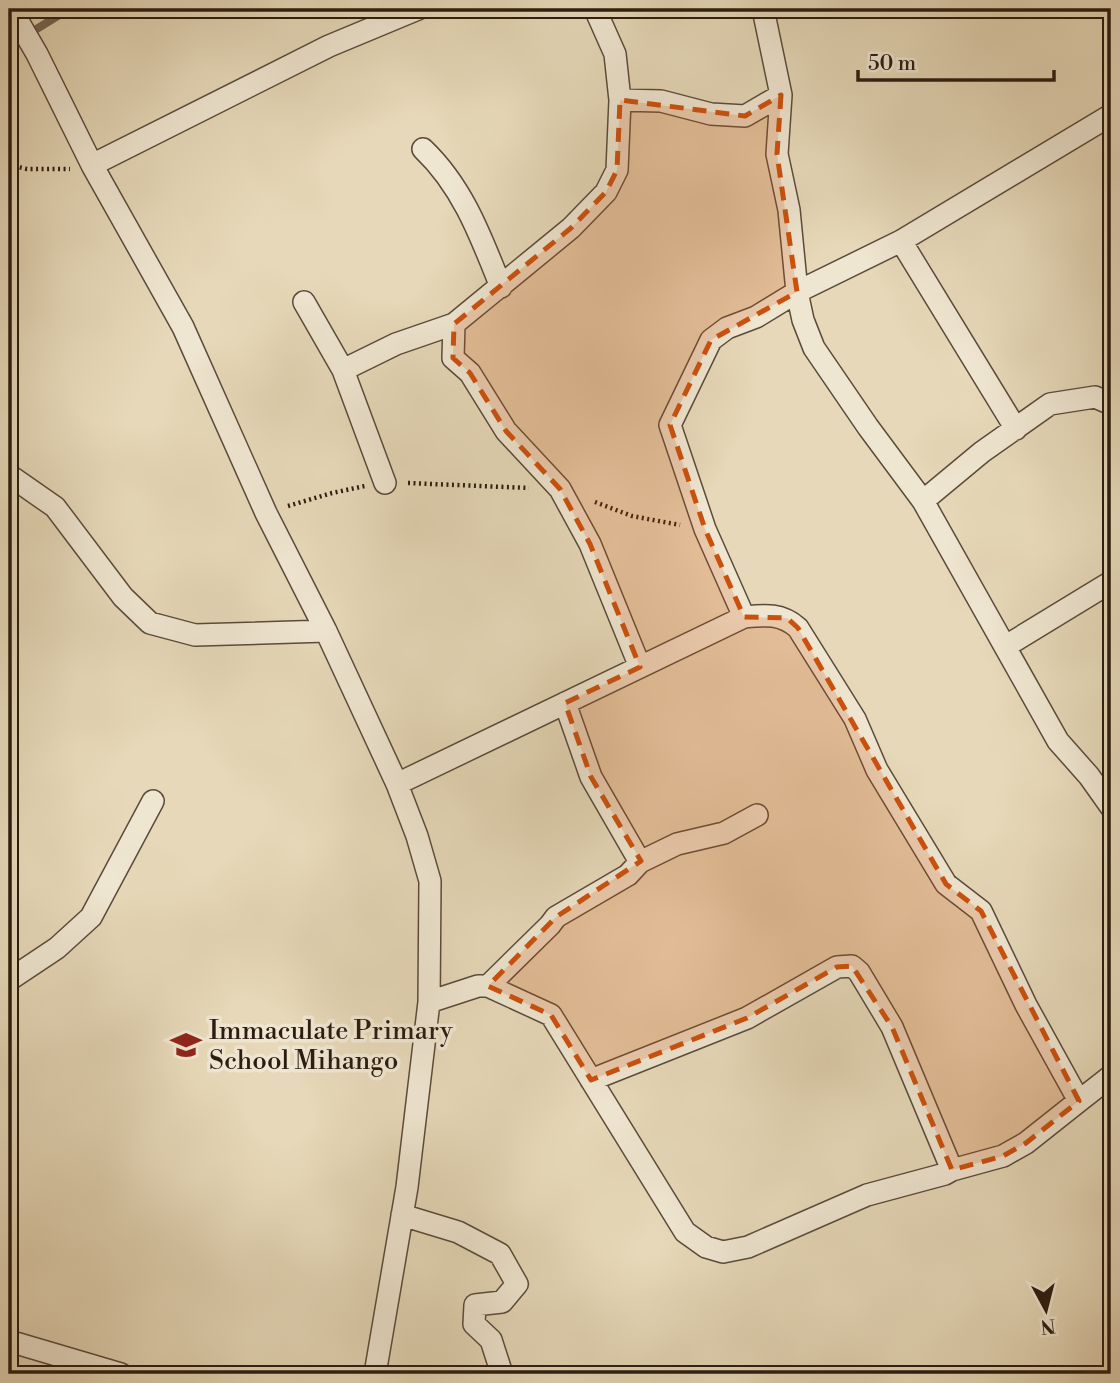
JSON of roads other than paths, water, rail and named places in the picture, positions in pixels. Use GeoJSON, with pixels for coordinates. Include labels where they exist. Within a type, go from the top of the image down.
{"type":"FeatureCollection","features":[{"type":"Feature","properties":{"kind":"street"},"geometry":{"type":"LineString","coordinates":[[11,9],[37,54],[92,165],[183,327],[266,513],[327,631],[397,784],[417,836],[430,881],[429,1002],[402,1215],[375,1374]]}},
{"type":"Feature","properties":{"kind":"street"},"geometry":{"type":"LineString","coordinates":[[92,165],[329,46],[418,9]]}},
{"type":"Feature","properties":{"kind":"street"},"geometry":{"type":"LineString","coordinates":[[343,370],[396,344],[454,324],[571,228],[606,192],[617,170],[620,100],[615,54],[595,9]]}},
{"type":"Feature","properties":{"kind":"street"},"geometry":{"type":"LineString","coordinates":[[763,9],[781,95],[776,155],[789,210],[797,292],[803,320],[814,348],[868,427],[923,500],[1058,741],[1110,801]]}},
{"type":"Feature","properties":{"kind":"street"},"geometry":{"type":"LineString","coordinates":[[620,100],[661,101],[711,114],[745,116],[781,95]]}},
{"type":"Feature","properties":{"kind":"street"},"geometry":{"type":"LineString","coordinates":[[744,617],[705,529],[670,425],[711,340],[727,328],[756,317],[797,292],[901,241],[1111,115]]}},
{"type":"Feature","properties":{"kind":"street"},"geometry":{"type":"LineString","coordinates":[[423,149],[441,166],[476,223],[501,287]]}},
{"type":"Feature","properties":{"kind":"street"},"geometry":{"type":"LineString","coordinates":[[901,241],[1016,429]]}},
{"type":"Feature","properties":{"kind":"street"},"geometry":{"type":"LineString","coordinates":[[304,302],[343,370],[385,482]]}},
{"type":"Feature","properties":{"kind":"street"},"geometry":{"type":"LineString","coordinates":[[454,324],[453,358],[470,373],[506,431],[561,489],[590,544],[640,667]]}},
{"type":"Feature","properties":{"kind":"street"},"geometry":{"type":"LineString","coordinates":[[923,500],[982,452],[1050,404],[1095,397],[1111,404]]}},
{"type":"Feature","properties":{"kind":"street"},"geometry":{"type":"LineString","coordinates":[[9,475],[55,507],[124,597],[149,623],[195,635],[327,631]]}},
{"type":"Feature","properties":{"kind":"street"},"geometry":{"type":"LineString","coordinates":[[1006,646],[1111,582]]}},
{"type":"Feature","properties":{"kind":"street"},"geometry":{"type":"LineString","coordinates":[[397,784],[744,617],[767,615],[787,618],[798,628],[855,719],[877,770],[946,884],[981,911],[1026,1004],[1079,1101]]}},
{"type":"Feature","properties":{"kind":"street"},"geometry":{"type":"LineString","coordinates":[[565,703],[592,777],[640,862]]}},
{"type":"Feature","properties":{"kind":"street"},"geometry":{"type":"LineString","coordinates":[[9,980],[57,948],[91,917],[153,801]]}},
{"type":"Feature","properties":{"kind":"street"},"geometry":{"type":"LineString","coordinates":[[488,986],[556,917],[628,875],[640,862],[677,844],[724,833],[757,815]]}},
{"type":"Feature","properties":{"kind":"street"},"geometry":{"type":"LineString","coordinates":[[591,1080],[747,1018],[837,967],[852,966],[859,972],[892,1027],[952,1170]]}},
{"type":"Feature","properties":{"kind":"street"},"geometry":{"type":"LineString","coordinates":[[429,1002],[478,986],[488,986],[551,1015],[685,1232],[706,1247],[723,1252],[748,1247],[867,1195],[1003,1156],[1026,1143],[1111,1076]]}},
{"type":"Feature","properties":{"kind":"street"},"geometry":{"type":"LineString","coordinates":[[402,1215],[458,1232],[500,1254],[517,1284],[502,1302],[475,1305],[474,1324],[491,1340],[502,1374]]}},
{"type":"Feature","properties":{"kind":"street"},"geometry":{"type":"LineString","coordinates":[[9,1341],[121,1374]]}},
{"type":"Feature","properties":{"kind":"waterway"},"geometry":{"type":"LineString","coordinates":[[9,46],[69,9]]}},
{"type":"Feature","properties":{"kind":"place","name":"Immaculate Primary School Mihango"},"geometry":{"type":"Point","coordinates":[186,1045]}}]}
